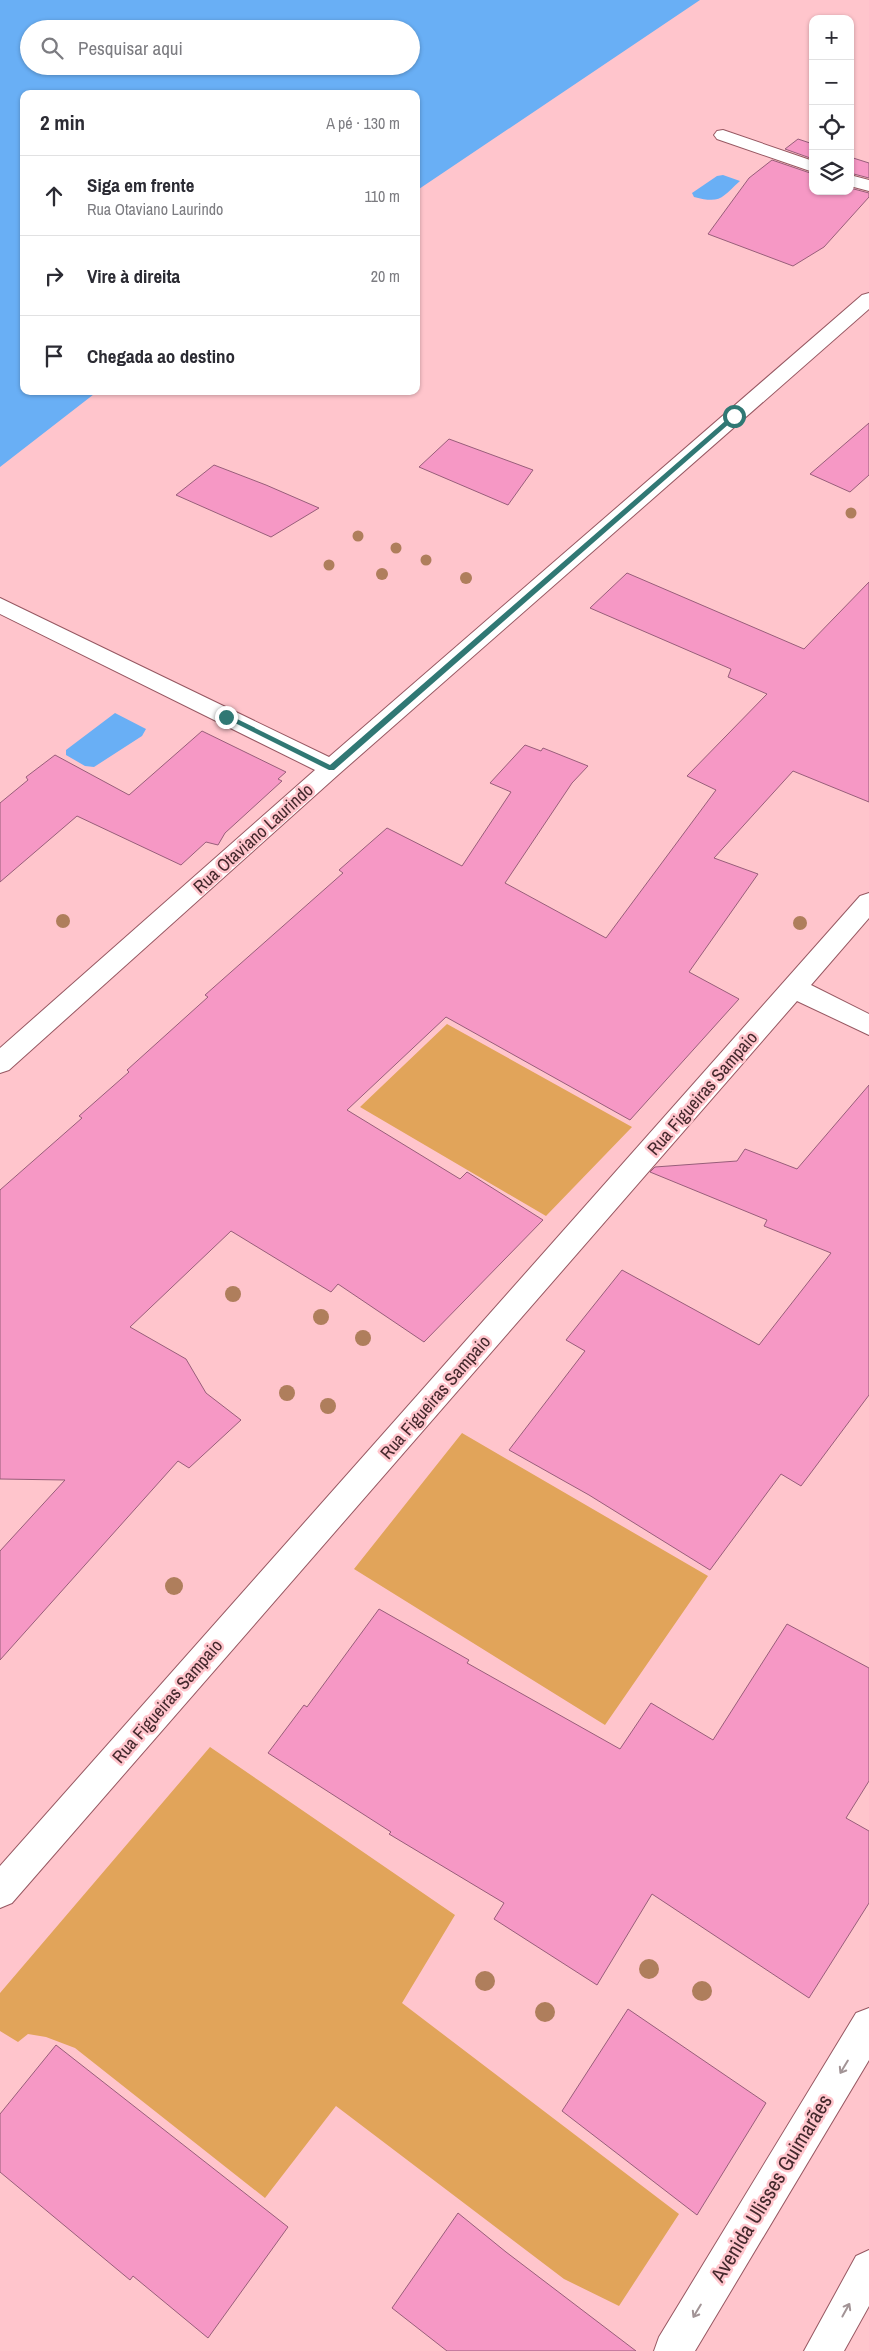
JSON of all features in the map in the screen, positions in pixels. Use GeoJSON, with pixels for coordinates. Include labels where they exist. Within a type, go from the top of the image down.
{"type":"FeatureCollection","features":[{"type":"Feature","properties":{"kind":"street"},"geometry":{"type":"LineString","coordinates":[[723,135],[809,166]]}},
{"type":"Feature","properties":{"kind":"street"},"geometry":{"type":"LineString","coordinates":[[854,181],[869,186]]}},
{"type":"Feature","properties":{"kind":"street","name":"Rua Otaviano Laurindo"},"geometry":{"type":"LineString","coordinates":[[0,1063],[331,768],[869,299]]}},
{"type":"Feature","properties":{"kind":"street"},"geometry":{"type":"LineString","coordinates":[[0,605],[331,768]]}},
{"type":"Feature","properties":{"kind":"street","name":"Rua Figueiras Sampaio"},"geometry":{"type":"LineString","coordinates":[[0,1892],[869,902]]}},
{"type":"Feature","properties":{"kind":"street"},"geometry":{"type":"LineString","coordinates":[[794,988],[869,1025]]}},
{"type":"Feature","properties":{"kind":"street","name":"Avenida Ulisses Guimarães"},"geometry":{"type":"LineString","coordinates":[[673,2351],[869,2026]]}},
{"type":"Feature","properties":{"kind":"street"},"geometry":{"type":"LineString","coordinates":[[823,2351],[869,2269]]}},
{"type":"Feature","properties":{"kind":"shaded area"},"geometry":{"type":"Polygon","coordinates":[[[447,1024],[632,1127],[546,1216],[360,1107],[447,1024]]]}},
{"type":"Feature","properties":{"kind":"shaded area"},"geometry":{"type":"Polygon","coordinates":[[[462,1433],[708,1576],[605,1725],[354,1569],[462,1433]]]}},
{"type":"Feature","properties":{"kind":"shaded area"},"geometry":{"type":"Polygon","coordinates":[[[210,1747],[455,1915],[402,2003],[679,2214],[619,2306],[564,2279],[336,2106],[265,2198],[75,2048],[46,2037],[28,2034],[18,2042],[0,2031],[0,1993],[210,1747]]]}},
{"type":"Feature","properties":{"kind":"water"},"geometry":{"type":"Polygon","coordinates":[[[0,0],[700,0],[420,188],[420,90],[20,90],[20,395],[93,395],[0,467],[0,0]]]}},
{"type":"Feature","properties":{"kind":"water"},"geometry":{"type":"Polygon","coordinates":[[[723,175],[740,181],[720,198],[710,200],[694,197],[692,193],[717,176],[723,175]]]}},
{"type":"Feature","properties":{"kind":"water"},"geometry":{"type":"Polygon","coordinates":[[[115,713],[146,729],[142,736],[94,767],[85,766],[66,755],[66,750],[115,713]]]}},
{"type":"Feature","properties":{"kind":"building"},"geometry":{"type":"Polygon","coordinates":[[[798,139],[809,143],[809,158],[785,149],[798,139]]]}},
{"type":"Feature","properties":{"kind":"building"},"geometry":{"type":"Polygon","coordinates":[[[854,158],[869,163],[869,178],[854,174],[854,158]]]}},
{"type":"Feature","properties":{"kind":"building"},"geometry":{"type":"Polygon","coordinates":[[[772,160],[809,173],[809,195],[854,195],[854,189],[869,193],[869,197],[824,247],[793,266],[708,234],[749,178],[772,160]]]}},
{"type":"Feature","properties":{"kind":"building"},"geometry":{"type":"Polygon","coordinates":[[[869,423],[869,475],[850,492],[810,474],[869,423]]]}},
{"type":"Feature","properties":{"kind":"building"},"geometry":{"type":"Polygon","coordinates":[[[449,439],[533,470],[508,505],[419,467],[449,439]]]}},
{"type":"Feature","properties":{"kind":"building"},"geometry":{"type":"Polygon","coordinates":[[[214,465],[319,508],[271,537],[176,495],[214,465]]]}},
{"type":"Feature","properties":{"kind":"building"},"geometry":{"type":"Polygon","coordinates":[[[627,573],[804,649],[869,582],[869,802],[793,771],[714,858],[758,874],[689,972],[739,999],[630,1120],[446,1017],[347,1110],[460,1179],[467,1172],[543,1220],[424,1342],[338,1284],[331,1292],[231,1231],[130,1327],[186,1359],[206,1393],[241,1420],[189,1468],[178,1461],[0,1660],[0,1551],[65,1480],[0,1479],[0,1190],[82,1118],[79,1116],[129,1072],[127,1070],[208,997],[205,995],[343,873],[339,870],[387,828],[462,866],[511,792],[490,783],[525,745],[541,751],[543,748],[588,766],[572,783],[505,883],[606,938],[716,790],[687,776],[767,694],[728,677],[731,669],[590,608],[627,573]]]}},
{"type":"Feature","properties":{"kind":"building"},"geometry":{"type":"Polygon","coordinates":[[[202,731],[286,772],[278,779],[282,781],[225,833],[218,845],[206,842],[181,865],[77,816],[0,882],[0,803],[28,780],[26,777],[55,755],[129,795],[202,731]]]}},
{"type":"Feature","properties":{"kind":"building"},"geometry":{"type":"Polygon","coordinates":[[[869,1085],[869,1395],[801,1486],[781,1474],[710,1570],[589,1495],[509,1450],[585,1351],[566,1340],[622,1270],[759,1345],[831,1253],[764,1226],[767,1220],[650,1172],[655,1167],[737,1161],[745,1149],[797,1169],[869,1085]]]}},
{"type":"Feature","properties":{"kind":"building"},"geometry":{"type":"Polygon","coordinates":[[[379,1609],[469,1660],[467,1663],[620,1749],[651,1703],[713,1740],[787,1624],[869,1668],[869,1781],[846,1818],[869,1831],[869,1903],[809,1998],[652,1894],[597,1985],[494,1919],[504,1903],[389,1834],[391,1832],[268,1753],[304,1705],[307,1707],[379,1609]]]}},
{"type":"Feature","properties":{"kind":"building"},"geometry":{"type":"Polygon","coordinates":[[[628,2009],[766,2103],[697,2215],[562,2111],[628,2009]]]}},
{"type":"Feature","properties":{"kind":"building"},"geometry":{"type":"Polygon","coordinates":[[[56,2045],[288,2227],[208,2338],[133,2276],[130,2280],[0,2172],[0,2114],[56,2045]]]}},
{"type":"Feature","properties":{"kind":"building"},"geometry":{"type":"Polygon","coordinates":[[[458,2213],[636,2351],[447,2351],[392,2308],[458,2213]]]}},
{"type":"Feature","properties":{"kind":"route"},"geometry":{"type":"LineString","coordinates":[[226,717],[331,768],[734,416]]}}]}
